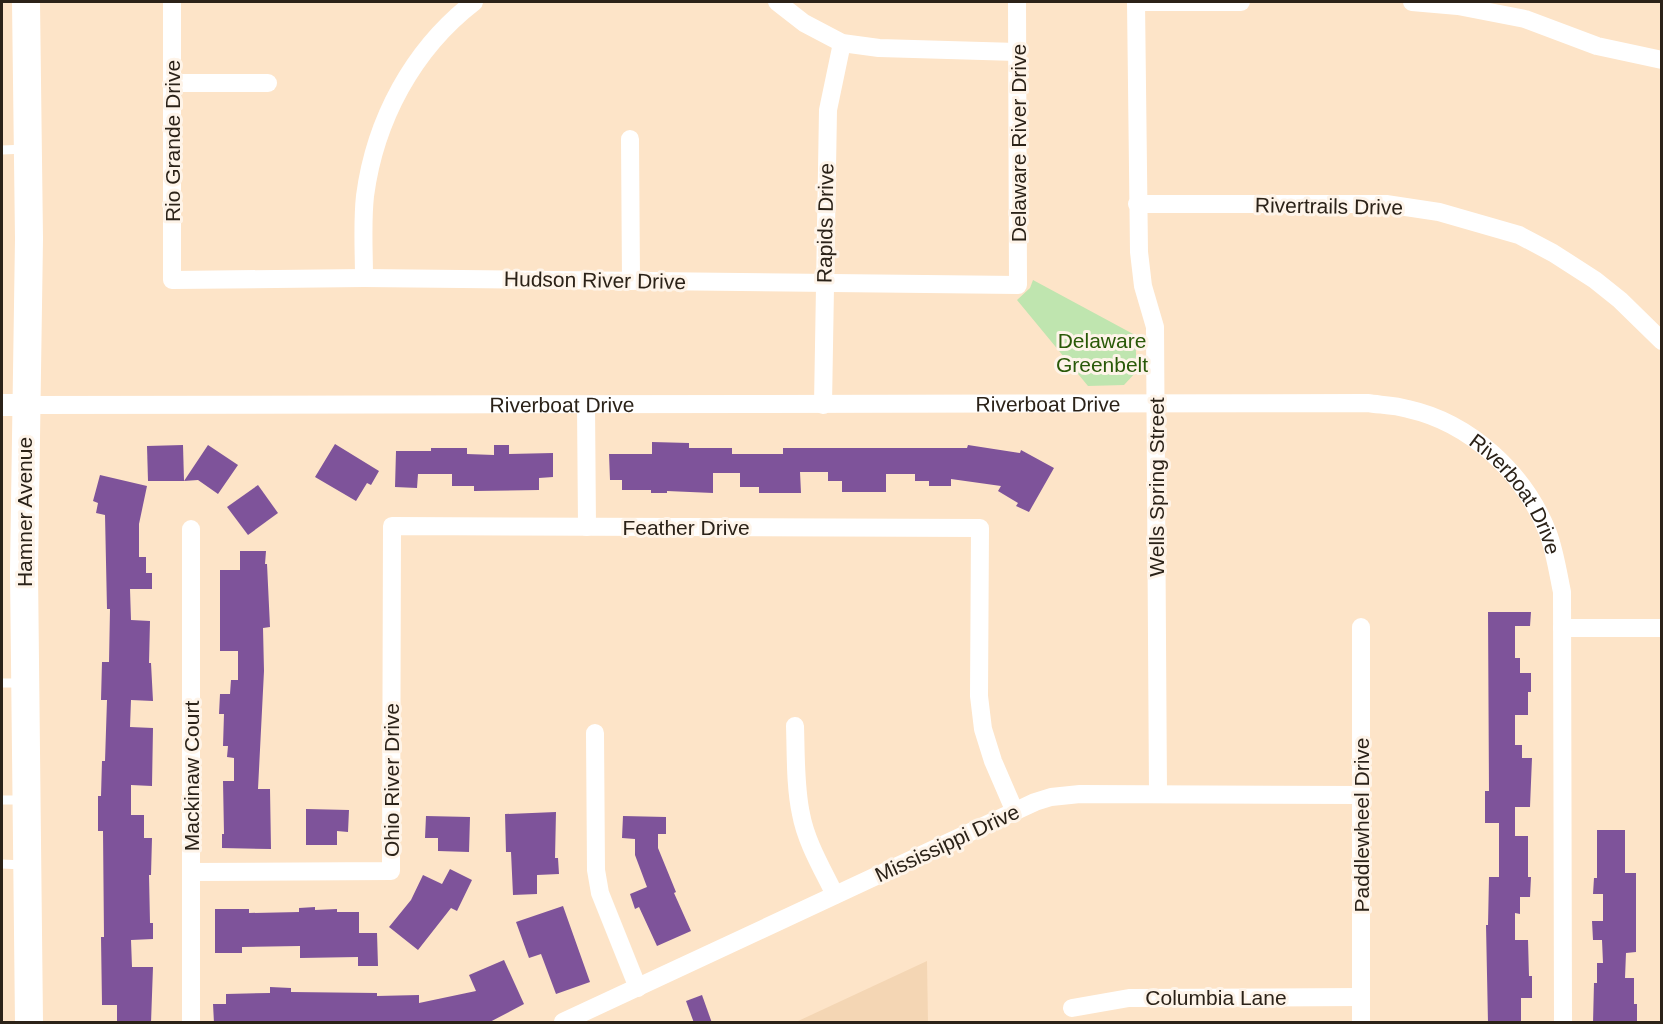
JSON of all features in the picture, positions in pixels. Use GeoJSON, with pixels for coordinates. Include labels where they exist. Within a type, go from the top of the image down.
{"type":"FeatureCollection","features":[{"type":"Feature","properties":{"kind":"main road","name":"Hamner Avenue"},"geometry":{"type":"LineString","coordinates":[[26,2],[15,149],[28,239],[13,405],[13,683],[14,865],[29,1023]]}},
{"type":"Feature","properties":{"kind":"street","name":"Rio Grande Drive"},"geometry":{"type":"LineString","coordinates":[[172,2],[172,280]]}},
{"type":"Feature","properties":{"kind":"street"},"geometry":{"type":"LineString","coordinates":[[364,278],[365,196],[374,153],[387,112],[408,73],[439,34],[472,2]]}},
{"type":"Feature","properties":{"kind":"street"},"geometry":{"type":"LineString","coordinates":[[777,2],[804,23],[842,43],[879,48],[1017,52]]}},
{"type":"Feature","properties":{"kind":"street","name":"Delaware River Drive"},"geometry":{"type":"LineString","coordinates":[[1017,2],[1018,285]]}},
{"type":"Feature","properties":{"kind":"street"},"geometry":{"type":"LineString","coordinates":[[1136,2],[1241,2]]}},
{"type":"Feature","properties":{"kind":"street","name":"Wells Spring Street"},"geometry":{"type":"LineString","coordinates":[[1136,2],[1138,252],[1143,286],[1155,327],[1158,794]]}},
{"type":"Feature","properties":{"kind":"street"},"geometry":{"type":"LineString","coordinates":[[1412,2],[1458,6],[1525,19],[1597,46],[1662,60]]}},
{"type":"Feature","properties":{"kind":"street","name":"Rapids Drive"},"geometry":{"type":"LineString","coordinates":[[823,405],[828,110],[842,43]]}},
{"type":"Feature","properties":{"kind":"street"},"geometry":{"type":"LineString","coordinates":[[172,83],[268,84]]}},
{"type":"Feature","properties":{"kind":"street"},"geometry":{"type":"LineString","coordinates":[[630,139],[631,281]]}},
{"type":"Feature","properties":{"kind":"street","name":"Rivertrails Drive"},"geometry":{"type":"LineString","coordinates":[[1137,204],[1386,204],[1439,212],[1519,235],[1552,253],[1595,280],[1660,336]]}},
{"type":"Feature","properties":{"kind":"street","name":"Hudson River Drive"},"geometry":{"type":"LineString","coordinates":[[172,280],[364,278],[1018,285]]}},
{"type":"Feature","properties":{"kind":"street","name":"Riverboat Drive"},"geometry":{"type":"LineString","coordinates":[[13,405],[1367,403],[1409,409],[1446,422],[1480,443],[1511,471],[1535,504],[1548,535],[1562,592],[1563,1023]]}},
{"type":"Feature","properties":{"kind":"street"},"geometry":{"type":"LineString","coordinates":[[586,405],[587,526]]}},
{"type":"Feature","properties":{"kind":"street","name":"Feather Drive"},"geometry":{"type":"LineString","coordinates":[[392,526],[980,528],[979,696],[983,729],[993,761],[1015,812]]}},
{"type":"Feature","properties":{"kind":"street","name":"Ohio River Drive"},"geometry":{"type":"LineString","coordinates":[[191,872],[391,870],[392,526]]}},
{"type":"Feature","properties":{"kind":"street","name":"Mackinaw Court"},"geometry":{"type":"LineString","coordinates":[[191,529],[191,1023]]}},
{"type":"Feature","properties":{"kind":"street","name":"Paddlewheel Drive"},"geometry":{"type":"LineString","coordinates":[[1360,627],[1361,1023]]}},
{"type":"Feature","properties":{"kind":"street"},"geometry":{"type":"LineString","coordinates":[[1562,628],[1662,628]]}},
{"type":"Feature","properties":{"kind":"street"},"geometry":{"type":"LineString","coordinates":[[795,726],[797,783],[801,815],[807,836],[835,896]]}},
{"type":"Feature","properties":{"kind":"street"},"geometry":{"type":"LineString","coordinates":[[595,733],[596,870],[600,893],[638,988]]}},
{"type":"Feature","properties":{"kind":"street","name":"Mississippi Drive"},"geometry":{"type":"LineString","coordinates":[[563,1023],[1035,802],[1080,794],[1361,795]]}},
{"type":"Feature","properties":{"kind":"street","name":"Columbia Lane"},"geometry":{"type":"LineString","coordinates":[[1072,1008],[1129,998],[1361,997]]}},
{"type":"Feature","properties":{"kind":"path"},"geometry":{"type":"LineString","coordinates":[[1123,345],[1130,343]]}},
{"type":"Feature","properties":{"kind":"shaded area"},"geometry":{"type":"Polygon","coordinates":[[[927,961],[928,1022],[796,1022],[927,961]]]}},
{"type":"Feature","properties":{"kind":"green space","name":"Delaware Greenbelt"},"geometry":{"type":"Polygon","coordinates":[[[1033,280],[1135,335],[1137,371],[1124,385],[1088,386],[1017,300],[1030,288],[1033,280]]]}},
{"type":"Feature","properties":{"kind":"building"},"geometry":{"type":"Polygon","coordinates":[[[652,442],[689,443],[689,448],[732,448],[732,454],[783,454],[783,448],[967,448],[968,445],[1020,453],[1021,450],[1054,468],[1029,512],[1016,506],[1018,503],[998,491],[1001,486],[951,479],[951,486],[929,486],[929,481],[915,481],[915,474],[886,474],[886,492],[842,492],[842,481],[828,481],[828,472],[800,472],[801,493],[759,493],[759,487],[740,487],[740,473],[713,473],[713,493],[667,491],[667,493],[651,493],[651,490],[622,490],[622,480],[610,480],[609,454],[652,454],[652,442]]]}},
{"type":"Feature","properties":{"kind":"building"},"geometry":{"type":"Polygon","coordinates":[[[335,444],[379,471],[371,485],[367,483],[356,501],[315,477],[335,444]]]}},
{"type":"Feature","properties":{"kind":"building"},"geometry":{"type":"Polygon","coordinates":[[[183,445],[184,481],[148,481],[147,446],[183,445]]]}},
{"type":"Feature","properties":{"kind":"building"},"geometry":{"type":"Polygon","coordinates":[[[208,445],[238,465],[218,494],[198,480],[184,481],[208,445]]]}},
{"type":"Feature","properties":{"kind":"building"},"geometry":{"type":"Polygon","coordinates":[[[494,445],[509,445],[509,454],[553,453],[553,477],[539,478],[539,490],[474,491],[474,486],[452,486],[452,474],[418,474],[417,488],[395,487],[396,451],[467,448],[467,454],[494,455],[494,445]]]}},
{"type":"Feature","properties":{"kind":"building"},"geometry":{"type":"Polygon","coordinates":[[[100,475],[147,486],[139,524],[139,557],[146,557],[146,573],[152,573],[152,589],[130,589],[131,620],[150,621],[149,663],[151,663],[153,701],[131,700],[130,727],[153,728],[152,786],[131,785],[131,815],[144,815],[144,838],[152,838],[151,875],[149,875],[150,923],[153,923],[153,939],[131,940],[132,967],[153,967],[151,1023],[117,1023],[117,1005],[102,1005],[103,831],[98,831],[98,796],[101,796],[102,761],[105,761],[107,700],[101,700],[102,662],[109,662],[110,609],[107,609],[105,515],[96,513],[98,503],[93,501],[100,475]]]}},
{"type":"Feature","properties":{"kind":"building"},"geometry":{"type":"Polygon","coordinates":[[[258,485],[278,513],[248,535],[227,507],[258,485]]]}},
{"type":"Feature","properties":{"kind":"building"},"geometry":{"type":"Polygon","coordinates":[[[240,551],[266,551],[270,627],[263,628],[264,671],[258,789],[270,789],[271,849],[222,848],[223,781],[234,781],[234,758],[227,757],[228,746],[223,746],[224,714],[219,714],[220,694],[230,694],[231,680],[238,680],[238,651],[220,651],[220,570],[240,570],[240,551]]]}},
{"type":"Feature","properties":{"kind":"building"},"geometry":{"type":"Polygon","coordinates":[[[1488,612],[1531,612],[1530,626],[1515,626],[1515,658],[1520,658],[1520,673],[1531,673],[1528,715],[1515,715],[1515,745],[1522,745],[1522,758],[1532,758],[1530,807],[1515,807],[1515,836],[1528,836],[1528,877],[1531,877],[1530,897],[1520,897],[1520,914],[1515,913],[1515,940],[1528,940],[1529,976],[1532,976],[1532,998],[1521,998],[1521,1023],[1488,1023],[1486,925],[1488,925],[1489,877],[1499,877],[1499,823],[1485,823],[1485,791],[1489,791],[1488,612]]]}},
{"type":"Feature","properties":{"kind":"building"},"geometry":{"type":"Polygon","coordinates":[[[306,809],[349,810],[348,832],[337,831],[337,845],[306,845],[306,809]]]}},
{"type":"Feature","properties":{"kind":"building"},"geometry":{"type":"Polygon","coordinates":[[[556,812],[555,858],[558,858],[559,874],[537,875],[537,894],[513,895],[511,852],[506,852],[505,814],[556,812]]]}},
{"type":"Feature","properties":{"kind":"building"},"geometry":{"type":"Polygon","coordinates":[[[426,816],[470,817],[469,852],[438,851],[438,838],[425,838],[426,816]]]}},
{"type":"Feature","properties":{"kind":"building"},"geometry":{"type":"Polygon","coordinates":[[[623,816],[666,817],[666,834],[658,834],[658,848],[691,931],[657,946],[639,907],[635,909],[630,894],[647,887],[635,855],[635,839],[622,838],[623,816]]]}},
{"type":"Feature","properties":{"kind":"building"},"geometry":{"type":"Polygon","coordinates":[[[1597,830],[1625,830],[1625,873],[1636,873],[1636,952],[1626,953],[1625,978],[1634,978],[1637,1023],[1593,1023],[1597,963],[1603,963],[1602,940],[1593,940],[1592,921],[1603,921],[1603,894],[1593,894],[1594,878],[1597,878],[1597,830]]]}},
{"type":"Feature","properties":{"kind":"building"},"geometry":{"type":"Polygon","coordinates":[[[450,869],[472,880],[457,911],[451,908],[418,950],[389,927],[411,900],[423,875],[442,884],[450,869]]]}},
{"type":"Feature","properties":{"kind":"building"},"geometry":{"type":"Polygon","coordinates":[[[563,906],[590,982],[556,994],[541,954],[529,958],[516,922],[563,906]]]}},
{"type":"Feature","properties":{"kind":"building"},"geometry":{"type":"Polygon","coordinates":[[[315,907],[315,910],[337,909],[337,912],[359,912],[359,933],[377,933],[378,966],[358,966],[358,957],[300,958],[300,946],[242,947],[242,953],[215,953],[215,909],[249,909],[249,913],[299,912],[299,908],[315,907]]]}},
{"type":"Feature","properties":{"kind":"building"},"geometry":{"type":"Polygon","coordinates":[[[504,960],[524,1004],[488,1023],[214,1023],[213,1004],[226,1004],[226,994],[270,993],[270,987],[291,988],[291,992],[377,993],[377,996],[419,995],[419,1003],[476,991],[469,975],[504,960]]]}},
{"type":"Feature","properties":{"kind":"building"},"geometry":{"type":"Polygon","coordinates":[[[702,995],[712,1023],[694,1023],[686,1001],[702,995]]]}}]}
